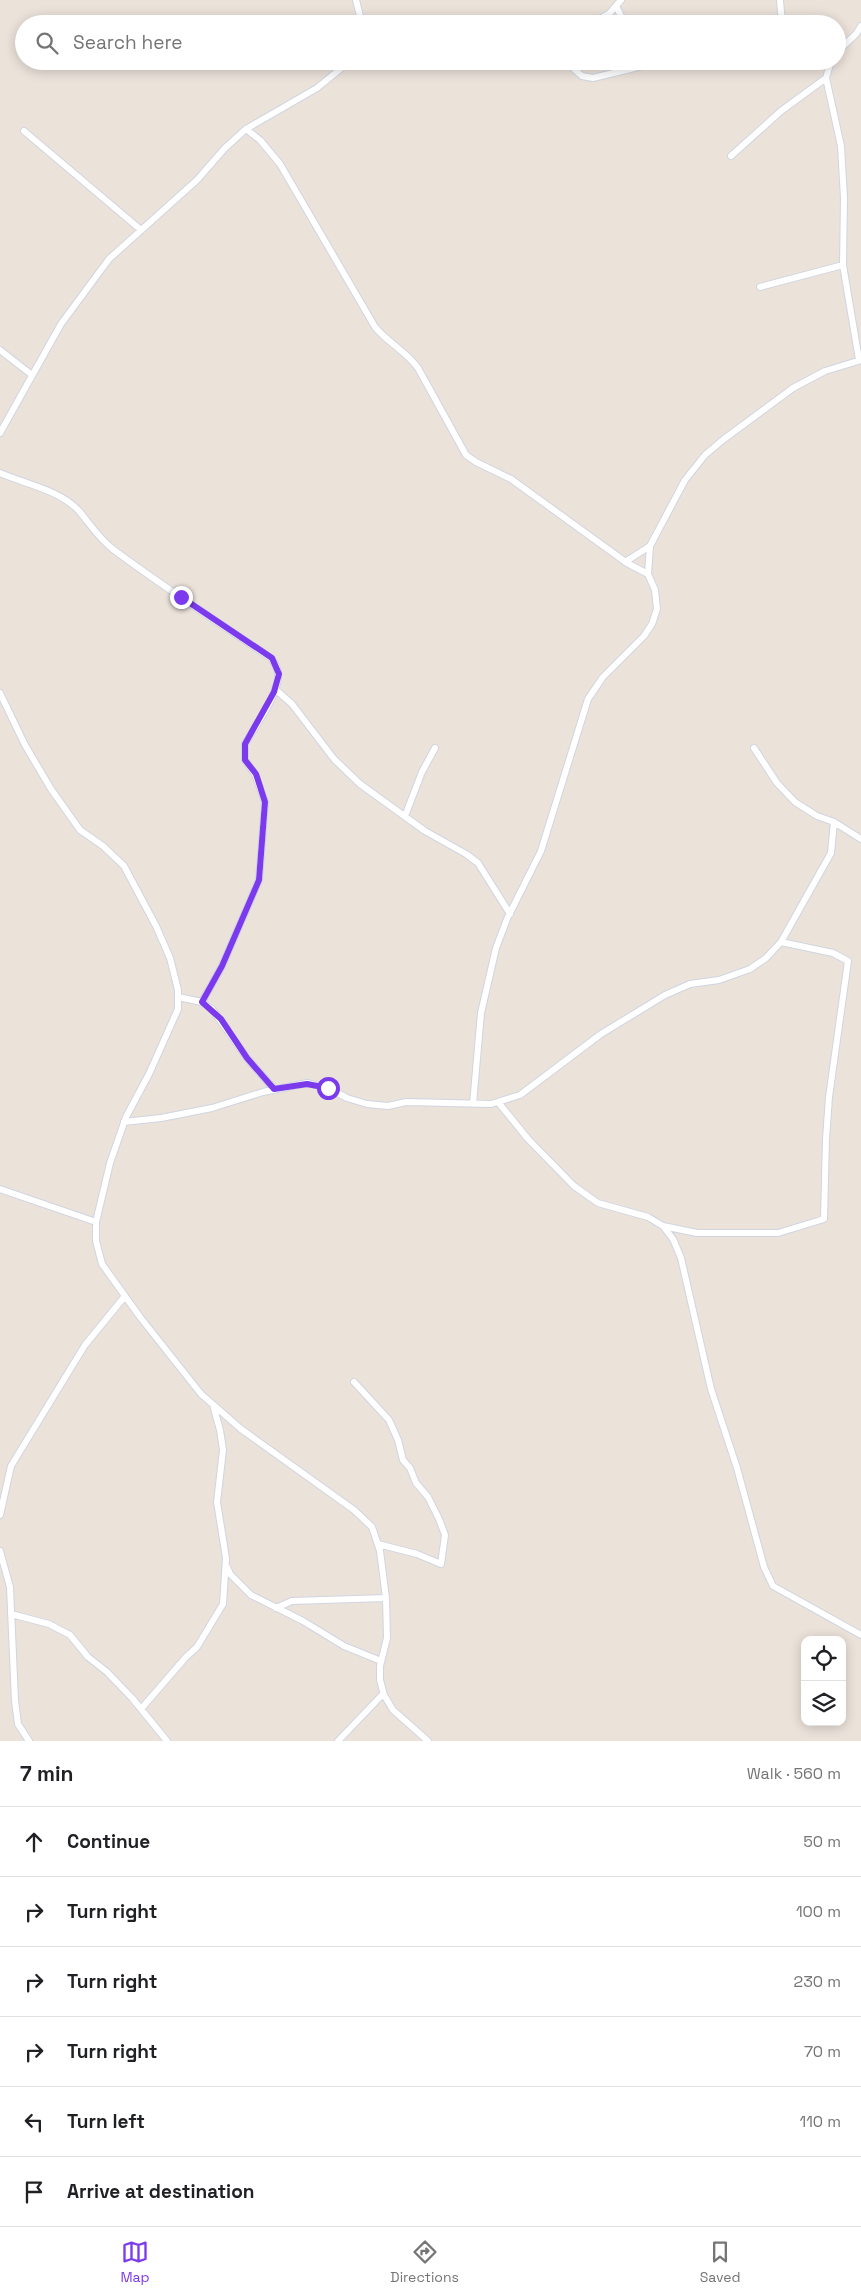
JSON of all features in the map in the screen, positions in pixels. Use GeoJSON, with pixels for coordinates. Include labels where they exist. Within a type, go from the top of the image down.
{"type":"FeatureCollection","features":[{"type":"Feature","properties":{"kind":"street"},"geometry":{"type":"LineString","coordinates":[[356,0],[360,15]]}},
{"type":"Feature","properties":{"kind":"street"},"geometry":{"type":"LineString","coordinates":[[607,15],[621,0]]}},
{"type":"Feature","properties":{"kind":"street"},"geometry":{"type":"LineString","coordinates":[[780,0],[781,15]]}},
{"type":"Feature","properties":{"kind":"street"},"geometry":{"type":"LineString","coordinates":[[616,6],[620,15]]}},
{"type":"Feature","properties":{"kind":"street"},"geometry":{"type":"LineString","coordinates":[[846,41],[861,26]]}},
{"type":"Feature","properties":{"kind":"street"},"geometry":{"type":"LineString","coordinates":[[0,433],[62,324],[109,259],[197,180],[225,148],[246,129],[265,116],[317,88],[339,70]]}},
{"type":"Feature","properties":{"kind":"street"},"geometry":{"type":"LineString","coordinates":[[575,70],[582,76],[594,78],[623,70]]}},
{"type":"Feature","properties":{"kind":"street"},"geometry":{"type":"LineString","coordinates":[[473,1104],[481,1013],[496,948],[510,914],[541,851],[588,699],[603,677],[644,636],[652,624],[657,609],[655,590],[648,574],[650,546],[682,484],[711,450],[793,388],[825,371],[860,360],[843,266],[844,198],[841,146],[826,78],[828,70]]}},
{"type":"Feature","properties":{"kind":"street"},"geometry":{"type":"LineString","coordinates":[[731,156],[782,111],[826,78]]}},
{"type":"Feature","properties":{"kind":"street"},"geometry":{"type":"LineString","coordinates":[[246,129],[260,140],[280,164],[375,327],[381,335],[410,356],[466,455],[511,479],[625,562],[648,574]]}},
{"type":"Feature","properties":{"kind":"street"},"geometry":{"type":"LineString","coordinates":[[24,131],[141,230]]}},
{"type":"Feature","properties":{"kind":"street"},"geometry":{"type":"LineString","coordinates":[[760,288],[843,266]]}},
{"type":"Feature","properties":{"kind":"street"},"geometry":{"type":"LineString","coordinates":[[0,350],[32,375]]}},
{"type":"Feature","properties":{"kind":"street"},"geometry":{"type":"LineString","coordinates":[[0,473],[41,489],[68,503],[78,511],[99,537],[114,550],[192,606],[272,658],[279,674],[275,689],[245,744],[244,752],[245,760],[261,786],[265,802],[259,880],[222,966],[202,1002]]}},
{"type":"Feature","properties":{"kind":"street"},"geometry":{"type":"LineString","coordinates":[[625,562],[650,546]]}},
{"type":"Feature","properties":{"kind":"street"},"geometry":{"type":"LineString","coordinates":[[275,689],[292,704],[334,759],[360,784],[405,816],[478,863],[510,914]]}},
{"type":"Feature","properties":{"kind":"street"},"geometry":{"type":"LineString","coordinates":[[0,693],[29,753],[51,789],[80,830],[103,846],[124,866],[156,926],[170,958],[178,997],[178,1009],[124,1122],[110,1163],[96,1222],[96,1241],[102,1264],[201,1394],[241,1429],[366,1519],[375,1532],[386,1598],[387,1638],[381,1661],[380,1680],[384,1694],[393,1710],[428,1741]]}},
{"type":"Feature","properties":{"kind":"street"},"geometry":{"type":"LineString","coordinates":[[405,816],[422,772],[435,748]]}},
{"type":"Feature","properties":{"kind":"street"},"geometry":{"type":"LineString","coordinates":[[754,748],[777,783],[794,802],[816,816],[834,822],[861,839]]}},
{"type":"Feature","properties":{"kind":"street"},"geometry":{"type":"LineString","coordinates":[[124,1122],[212,1108],[274,1089],[307,1084],[328,1088],[347,1098],[367,1104],[388,1106],[406,1102],[473,1104],[498,1102],[520,1095],[601,1034],[665,995],[690,984],[719,980],[750,969],[766,958],[781,942],[831,853],[834,822]]}},
{"type":"Feature","properties":{"kind":"street"},"geometry":{"type":"LineString","coordinates":[[498,1102],[528,1139],[574,1186],[598,1203],[648,1217],[663,1226],[697,1232],[778,1233],[824,1219],[829,1097],[848,961],[833,953],[781,942]]}},
{"type":"Feature","properties":{"kind":"street"},"geometry":{"type":"LineString","coordinates":[[178,997],[202,1002],[221,1019],[247,1058],[274,1089]]}},
{"type":"Feature","properties":{"kind":"street"},"geometry":{"type":"LineString","coordinates":[[0,1189],[96,1222]]}},
{"type":"Feature","properties":{"kind":"street"},"geometry":{"type":"LineString","coordinates":[[663,1226],[673,1239],[681,1258],[711,1390],[737,1468],[764,1567],[773,1586],[861,1635]]}},
{"type":"Feature","properties":{"kind":"street"},"geometry":{"type":"LineString","coordinates":[[0,1515],[11,1466],[85,1345],[125,1296]]}},
{"type":"Feature","properties":{"kind":"street"},"geometry":{"type":"LineString","coordinates":[[354,1382],[389,1420],[398,1440],[403,1460],[410,1468],[416,1483],[428,1497],[445,1535],[441,1564],[417,1554],[378,1544]]}},
{"type":"Feature","properties":{"kind":"street"},"geometry":{"type":"LineString","coordinates":[[141,1708],[197,1647],[223,1604],[226,1564],[217,1502],[223,1450],[220,1430],[212,1404]]}},
{"type":"Feature","properties":{"kind":"street"},"geometry":{"type":"LineString","coordinates":[[0,1551],[10,1587],[14,1701],[18,1724],[29,1741]]}},
{"type":"Feature","properties":{"kind":"street"},"geometry":{"type":"LineString","coordinates":[[226,1564],[230,1574],[251,1595],[302,1621],[344,1646],[381,1661]]}},
{"type":"Feature","properties":{"kind":"street"},"geometry":{"type":"LineString","coordinates":[[276,1608],[292,1600],[386,1598]]}},
{"type":"Feature","properties":{"kind":"street"},"geometry":{"type":"LineString","coordinates":[[11,1614],[49,1624],[70,1635],[88,1656],[107,1672],[141,1708],[167,1741]]}},
{"type":"Feature","properties":{"kind":"street"},"geometry":{"type":"LineString","coordinates":[[338,1741],[384,1694]]}},
{"type":"Feature","properties":{"kind":"route"},"geometry":{"type":"LineString","coordinates":[[181,597],[272,658],[279,674],[274,692],[245,744],[244,752],[245,760],[256,774],[265,802],[266,814],[259,880],[222,966],[202,1002],[221,1019],[247,1058],[274,1089],[307,1084],[328,1088]]}}]}
